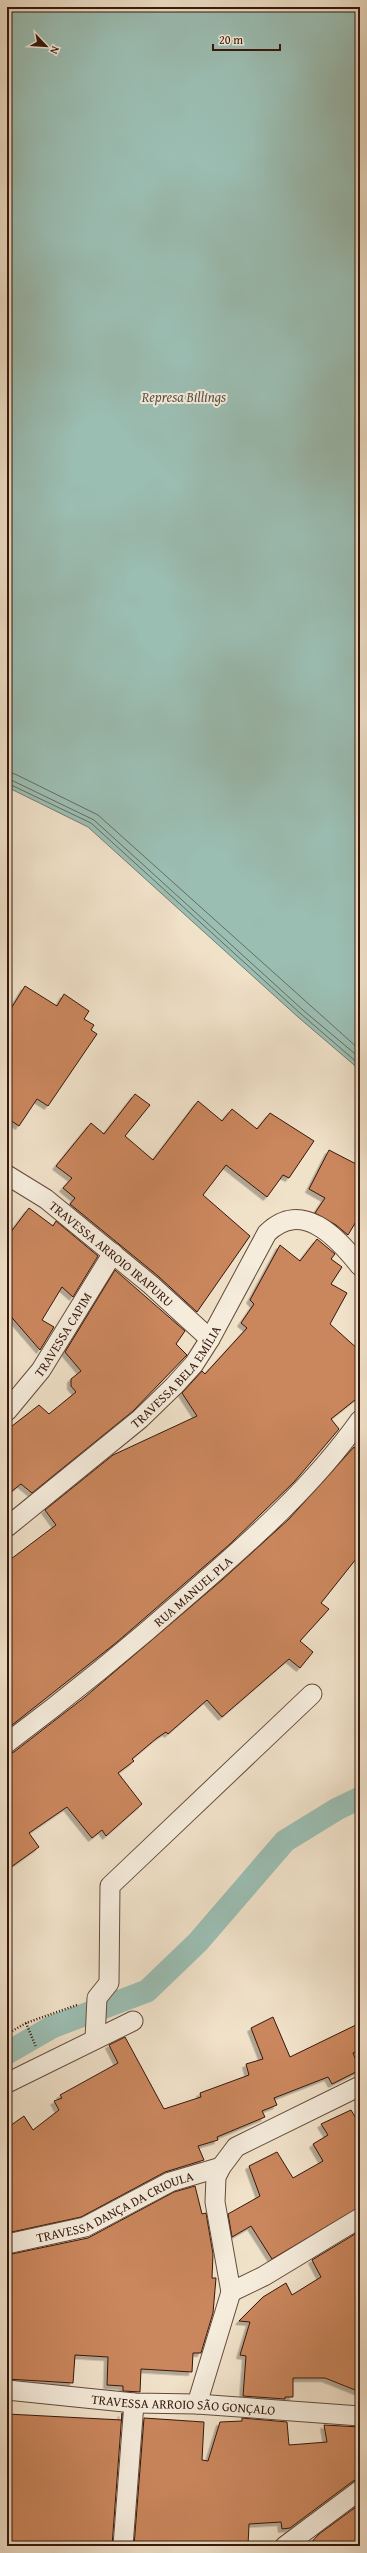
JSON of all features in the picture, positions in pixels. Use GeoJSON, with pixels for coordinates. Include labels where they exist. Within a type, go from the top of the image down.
{"type":"FeatureCollection","features":[{"type":"Feature","properties":{"kind":"street","name":"TRAVESSA ARROIO IRAPURU"},"geometry":{"type":"LineString","coordinates":[[7,1175],[46,1199],[113,1253],[210,1339]]}},
{"type":"Feature","properties":{"kind":"street","name":"TRAVESSA BELA EMÍLIA"},"geometry":{"type":"LineString","coordinates":[[7,1527],[140,1419],[179,1381],[210,1339],[267,1233],[285,1220],[304,1219],[316,1225],[335,1239],[360,1266]]}},
{"type":"Feature","properties":{"kind":"street","name":"TRAVESSA CAPIM"},"geometry":{"type":"LineString","coordinates":[[7,1411],[41,1370],[113,1253]]}},
{"type":"Feature","properties":{"kind":"street","name":"RUA MANUEL PLA"},"geometry":{"type":"LineString","coordinates":[[7,1743],[113,1661],[230,1559],[305,1488],[337,1451],[360,1420]]}},
{"type":"Feature","properties":{"kind":"street"},"geometry":{"type":"LineString","coordinates":[[95,2036],[97,2000],[108,1983],[110,1886],[312,1694]]}},
{"type":"Feature","properties":{"kind":"street"},"geometry":{"type":"LineString","coordinates":[[7,2083],[95,2036],[134,2021]]}},
{"type":"Feature","properties":{"kind":"street"},"geometry":{"type":"LineString","coordinates":[[197,2404],[231,2292],[215,2202],[216,2177],[221,2167],[236,2147],[360,2086]]}},
{"type":"Feature","properties":{"kind":"street","name":"TRAVESSA DANÇA DA CRIOULA"},"geometry":{"type":"LineString","coordinates":[[7,2244],[85,2227],[170,2182],[221,2167]]}},
{"type":"Feature","properties":{"kind":"street"},"geometry":{"type":"LineString","coordinates":[[231,2292],[264,2276],[360,2218]]}},
{"type":"Feature","properties":{"kind":"street","name":"TRAVESSA ARROIO SÃO GONÇALO"},"geometry":{"type":"LineString","coordinates":[[7,2390],[134,2403],[197,2404],[360,2416]]}},
{"type":"Feature","properties":{"kind":"street"},"geometry":{"type":"LineString","coordinates":[[123,2546],[134,2403]]}},
{"type":"Feature","properties":{"kind":"street"},"geometry":{"type":"LineString","coordinates":[[285,2546],[360,2490]]}},
{"type":"Feature","properties":{"kind":"path"},"geometry":{"type":"LineString","coordinates":[[7,2034],[26,2023],[97,2000]]}},
{"type":"Feature","properties":{"kind":"path"},"geometry":{"type":"LineString","coordinates":[[26,2023],[38,2053]]}},
{"type":"Feature","properties":{"kind":"water","name":"Represa Billings"},"geometry":{"type":"Polygon","coordinates":[[[7,7],[360,7],[360,1070],[298,1017],[88,827],[7,787],[7,7]]]}},
{"type":"Feature","properties":{"kind":"building"},"geometry":{"type":"Polygon","coordinates":[[[25,986],[57,1006],[64,994],[89,1011],[84,1019],[94,1025],[91,1030],[97,1034],[48,1106],[37,1099],[19,1126],[7,1118],[7,1015],[25,986]]]}},
{"type":"Feature","properties":{"kind":"building"},"geometry":{"type":"Polygon","coordinates":[[[135,1094],[150,1105],[125,1136],[153,1160],[198,1101],[222,1121],[232,1109],[257,1129],[270,1113],[314,1141],[289,1178],[283,1175],[267,1197],[226,1165],[203,1195],[250,1236],[197,1312],[158,1276],[70,1204],[75,1198],[63,1188],[72,1178],[56,1166],[91,1123],[104,1134],[135,1094]]]}},
{"type":"Feature","properties":{"kind":"building"},"geometry":{"type":"Polygon","coordinates":[[[329,1150],[360,1166],[360,1215],[348,1235],[336,1225],[315,1213],[325,1198],[309,1189],[329,1150]]]}},
{"type":"Feature","properties":{"kind":"building"},"geometry":{"type":"Polygon","coordinates":[[[29,1208],[53,1226],[56,1221],[98,1256],[73,1297],[62,1287],[42,1320],[54,1327],[40,1350],[7,1312],[7,1237],[29,1208]]]}},
{"type":"Feature","properties":{"kind":"building"},"geometry":{"type":"Polygon","coordinates":[[[317,1239],[335,1254],[331,1259],[342,1267],[331,1284],[347,1293],[330,1324],[360,1351],[355,1359],[360,1364],[360,1396],[331,1419],[339,1429],[294,1482],[230,1544],[117,1642],[7,1729],[7,1562],[56,1525],[45,1510],[113,1455],[197,1416],[182,1393],[202,1371],[205,1374],[247,1328],[241,1323],[254,1304],[250,1300],[280,1245],[300,1261],[317,1239]]]}},
{"type":"Feature","properties":{"kind":"building"},"geometry":{"type":"Polygon","coordinates":[[[115,1270],[185,1331],[176,1344],[187,1355],[133,1411],[32,1493],[21,1484],[7,1495],[7,1430],[39,1405],[49,1414],[76,1392],[71,1386],[71,1379],[81,1371],[65,1352],[115,1270]]]}},
{"type":"Feature","properties":{"kind":"building"},"geometry":{"type":"Polygon","coordinates":[[[354,1447],[360,1455],[360,1554],[321,1603],[329,1609],[300,1641],[313,1652],[300,1668],[289,1659],[222,1717],[207,1700],[168,1734],[166,1732],[157,1738],[132,1759],[134,1761],[118,1773],[142,1804],[106,1836],[102,1830],[92,1838],[67,1807],[29,1833],[39,1847],[7,1870],[7,1754],[14,1752],[85,1697],[222,1580],[289,1519],[354,1447]]]}},
{"type":"Feature","properties":{"kind":"building"},"geometry":{"type":"Polygon","coordinates":[[[273,2017],[290,2057],[360,2023],[360,2050],[353,2053],[360,2070],[332,2084],[328,2077],[274,2098],[277,2105],[262,2111],[265,2117],[217,2137],[218,2140],[198,2146],[204,2160],[165,2172],[81,2217],[7,2233],[7,2128],[24,2116],[33,2130],[59,2110],[54,2101],[62,2098],[60,2095],[118,2063],[109,2045],[125,2037],[164,2109],[201,2097],[200,2093],[249,2075],[246,2064],[263,2059],[251,2028],[273,2017]]]}},
{"type":"Feature","properties":{"kind":"building"},"geometry":{"type":"Polygon","coordinates":[[[351,2110],[360,2125],[360,2207],[272,2259],[251,2226],[232,2237],[228,2214],[260,2196],[249,2166],[277,2152],[293,2178],[323,2161],[313,2144],[328,2135],[321,2124],[351,2110]]]}},
{"type":"Feature","properties":{"kind":"building"},"geometry":{"type":"Polygon","coordinates":[[[195,2186],[202,2214],[206,2213],[213,2254],[212,2278],[216,2278],[213,2313],[201,2353],[193,2353],[192,2372],[141,2369],[140,2392],[123,2391],[123,2386],[107,2385],[108,2357],[75,2355],[73,2383],[7,2379],[7,2319],[9,2319],[11,2299],[11,2270],[7,2270],[7,2255],[88,2238],[174,2192],[195,2186]]]}},
{"type":"Feature","properties":{"kind":"building"},"geometry":{"type":"Polygon","coordinates":[[[360,2231],[360,2392],[325,2378],[293,2378],[293,2397],[285,2397],[285,2399],[243,2396],[246,2356],[240,2355],[250,2322],[239,2321],[263,2297],[286,2283],[292,2295],[321,2277],[312,2260],[360,2231]]]}},
{"type":"Feature","properties":{"kind":"building"},"geometry":{"type":"Polygon","coordinates":[[[7,2414],[121,2420],[112,2546],[7,2546],[7,2414]]]}},
{"type":"Feature","properties":{"kind":"building"},"geometry":{"type":"Polygon","coordinates":[[[144,2418],[204,2422],[202,2460],[208,2461],[220,2422],[242,2421],[242,2418],[287,2422],[289,2445],[327,2442],[324,2425],[360,2427],[360,2479],[353,2481],[290,2528],[282,2529],[281,2522],[249,2524],[248,2546],[134,2546],[144,2418]]]}},
{"type":"Feature","properties":{"kind":"building"},"geometry":{"type":"Polygon","coordinates":[[[360,2504],[360,2546],[308,2546],[319,2534],[360,2504]]]}},
{"type":"Feature","properties":{"kind":"waterway"},"geometry":{"type":"LineString","coordinates":[[7,2053],[52,2027],[147,1991],[198,1942],[285,1841],[337,1809],[360,1798]]}}]}
